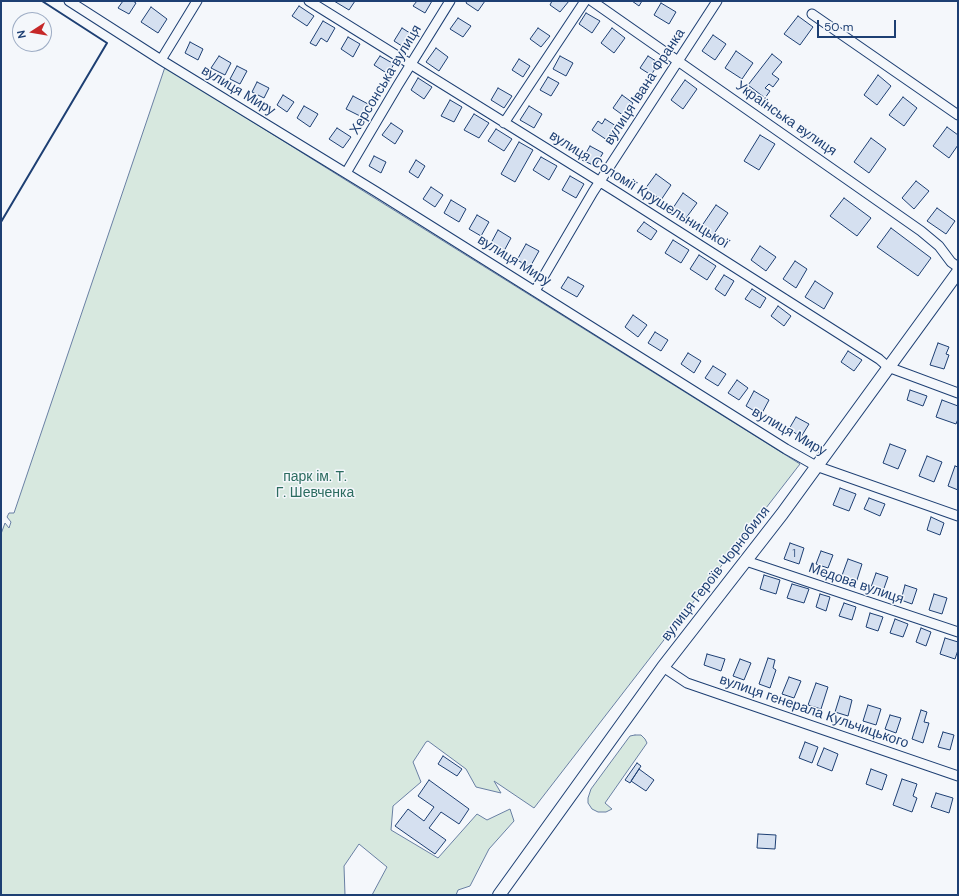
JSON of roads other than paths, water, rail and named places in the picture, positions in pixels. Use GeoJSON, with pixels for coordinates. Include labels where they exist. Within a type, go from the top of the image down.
{"type":"FeatureCollection","features":[{"type":"Feature","properties":{"kind":"street","name":"вулиця Миру"},"geometry":{"type":"LineString","coordinates":[[69,1],[161,60],[346,173],[786,449],[816,466],[958,516]]}},
{"type":"Feature","properties":{"kind":"street"},"geometry":{"type":"LineString","coordinates":[[161,60],[197,1]]}},
{"type":"Feature","properties":{"kind":"street","name":"вулиця Соломії Крушельницької"},"geometry":{"type":"LineString","coordinates":[[309,1],[600,182],[879,359],[888,367],[958,394]]}},
{"type":"Feature","properties":{"kind":"street"},"geometry":{"type":"LineString","coordinates":[[322,9],[327,1]]}},
{"type":"Feature","properties":{"kind":"street","name":"Херсонська вулиця"},"geometry":{"type":"LineString","coordinates":[[346,173],[450,1]]}},
{"type":"Feature","properties":{"kind":"street"},"geometry":{"type":"LineString","coordinates":[[504,123],[585,1]]}},
{"type":"Feature","properties":{"kind":"street","name":"Українська вулиця"},"geometry":{"type":"LineString","coordinates":[[592,1],[921,230],[939,246],[951,262],[958,267]]}},
{"type":"Feature","properties":{"kind":"street","name":"вулиця Івана Франка"},"geometry":{"type":"LineString","coordinates":[[535,291],[593,192],[677,60],[717,1]]}},
{"type":"Feature","properties":{"kind":"street"},"geometry":{"type":"LineString","coordinates":[[812,14],[958,115]]}},
{"type":"Feature","properties":{"kind":"street","name":"вулиця Героїв Чорнобиля"},"geometry":{"type":"LineString","coordinates":[[499,895],[663,667],[746,561],[958,272]]}},
{"type":"Feature","properties":{"kind":"street","name":"Медова вулиця"},"geometry":{"type":"LineString","coordinates":[[746,561],[958,632]]}},
{"type":"Feature","properties":{"kind":"street","name":"вулиця генерала Кульчицького"},"geometry":{"type":"LineString","coordinates":[[663,667],[687,683],[958,776]]}},
{"type":"Feature","properties":{"kind":"park label","name":"парк ім. Т. Г. Шевченка"},"geometry":{"type":"Point","coordinates":[315,486]}}]}
